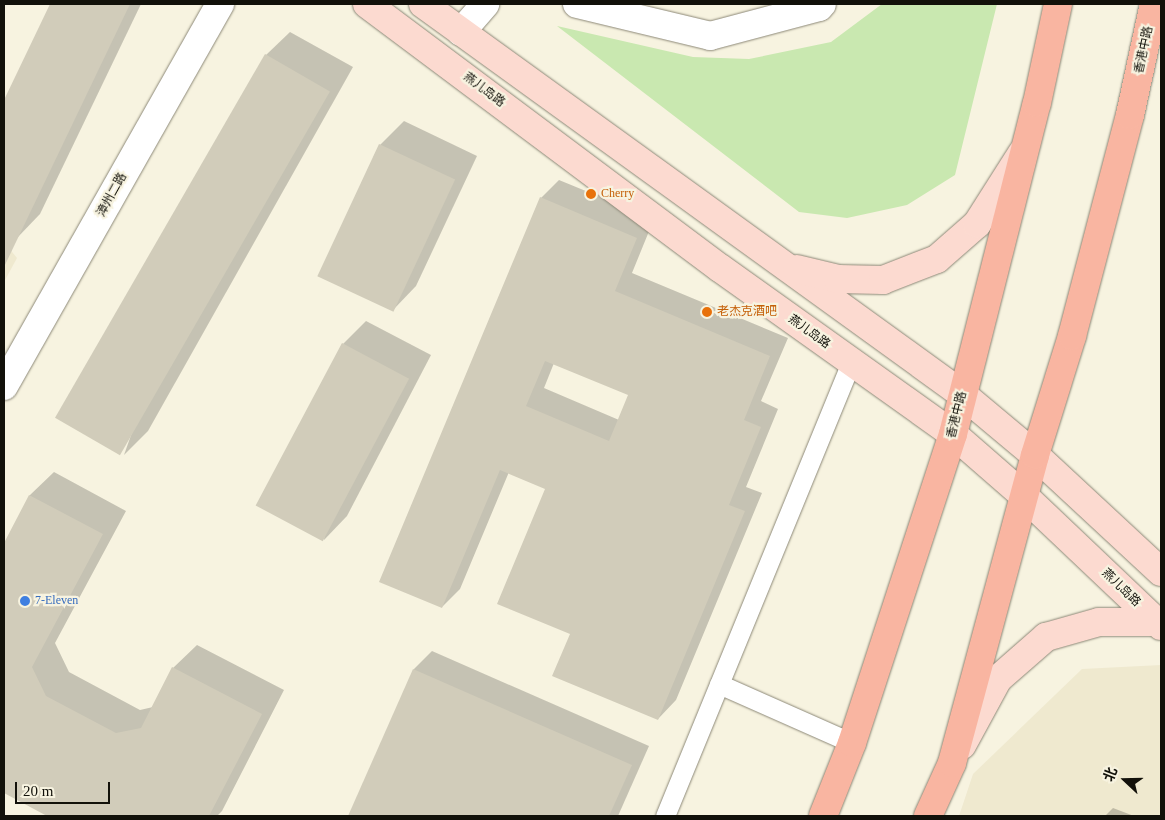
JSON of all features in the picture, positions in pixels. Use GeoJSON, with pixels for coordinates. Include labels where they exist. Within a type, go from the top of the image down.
{"type":"FeatureCollection","features":[{"type":"Feature","properties":{"kind":"main road","name":"燕儿岛路"},"geometry":{"type":"LineString","coordinates":[[368,4],[720,268],[953,434],[1024,496],[1159,624]]}},
{"type":"Feature","properties":{"kind":"main road"},"geometry":{"type":"LineString","coordinates":[[423,4],[962,394],[1035,455],[1161,572]]}},
{"type":"Feature","properties":{"kind":"main road","name":"香港中路"},"geometry":{"type":"LineString","coordinates":[[823,816],[852,743],[953,434],[1037,103],[1058,4]]}},
{"type":"Feature","properties":{"kind":"main road","name":"香港中路"},"geometry":{"type":"LineString","coordinates":[[928,816],[952,763],[1035,455],[1072,336],[1130,115],[1154,4]]}},
{"type":"Feature","properties":{"kind":"main road"},"geometry":{"type":"LineString","coordinates":[[785,266],[838,279],[884,280],[937,258],[977,224],[1024,150]]}},
{"type":"Feature","properties":{"kind":"main road"},"geometry":{"type":"LineString","coordinates":[[952,763],[998,679],[1046,637],[1099,622],[1159,624]]}},
{"type":"Feature","properties":{"kind":"street","name":"漳州二路"},"geometry":{"type":"LineString","coordinates":[[4,386],[220,4]]}},
{"type":"Feature","properties":{"kind":"street"},"geometry":{"type":"LineString","coordinates":[[461,32],[485,4]]}},
{"type":"Feature","properties":{"kind":"street"},"geometry":{"type":"LineString","coordinates":[[577,4],[710,36],[818,7],[822,4]]}},
{"type":"Feature","properties":{"kind":"lane"},"geometry":{"type":"LineString","coordinates":[[665,816],[851,362]]}},
{"type":"Feature","properties":{"kind":"lane"},"geometry":{"type":"LineString","coordinates":[[719,684],[852,743]]}},
{"type":"Feature","properties":{"kind":"shaded area"},"geometry":{"type":"Polygon","coordinates":[[[4,242],[17,258],[4,282],[4,242]]]}},
{"type":"Feature","properties":{"kind":"shaded area"},"geometry":{"type":"Polygon","coordinates":[[[1161,665],[1161,816],[959,816],[973,774],[1082,669],[1161,665]]]}},
{"type":"Feature","properties":{"kind":"green space"},"geometry":{"type":"Polygon","coordinates":[[[882,4],[997,4],[955,175],[907,205],[847,218],[799,212],[557,26],[693,57],[749,59],[831,42],[882,4]]]}},
{"type":"Feature","properties":{"kind":"building"},"geometry":{"type":"Polygon","coordinates":[[[50,4],[130,4],[4,267],[4,100],[50,4]]]}},
{"type":"Feature","properties":{"kind":"building"},"geometry":{"type":"Polygon","coordinates":[[[265,54],[330,92],[120,455],[55,418],[265,54]]]}},
{"type":"Feature","properties":{"kind":"building"},"geometry":{"type":"Polygon","coordinates":[[[379,144],[455,179],[393,312],[317,276],[379,144]]]}},
{"type":"Feature","properties":{"kind":"building"},"geometry":{"type":"Polygon","coordinates":[[[540,197],[637,238],[615,291],[770,356],[744,420],[761,427],[729,505],[745,511],[658,720],[552,676],[570,634],[497,604],[545,489],[500,470],[442,608],[379,582],[540,197]],[[545,361],[526,406],[609,441],[628,395],[545,361]]]}},
{"type":"Feature","properties":{"kind":"building"},"geometry":{"type":"Polygon","coordinates":[[[342,343],[409,379],[323,541],[256,505],[342,343]]]}},
{"type":"Feature","properties":{"kind":"building"},"geometry":{"type":"Polygon","coordinates":[[[29,495],[103,534],[32,667],[46,696],[116,733],[141,728],[172,667],[262,714],[209,816],[47,816],[4,793],[4,543],[29,495]]]}},
{"type":"Feature","properties":{"kind":"building"},"geometry":{"type":"Polygon","coordinates":[[[413,669],[632,765],[609,816],[348,816],[413,669]]]}},
{"type":"Feature","properties":{"kind":"place","name":"Cherry"},"geometry":{"type":"Point","coordinates":[591,194]}},
{"type":"Feature","properties":{"kind":"place","name":"老杰克酒吧"},"geometry":{"type":"Point","coordinates":[707,312]}},
{"type":"Feature","properties":{"kind":"place","name":"7-Eleven"},"geometry":{"type":"Point","coordinates":[25,601]}}]}
